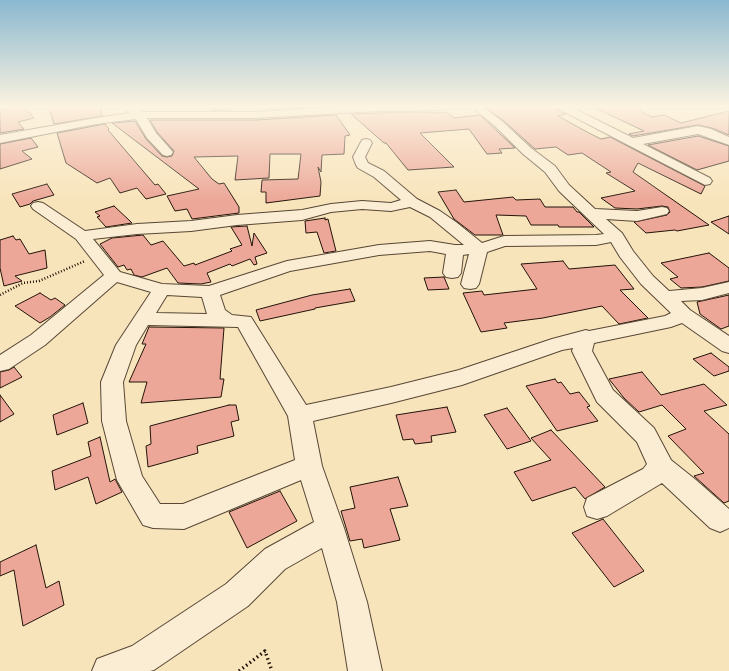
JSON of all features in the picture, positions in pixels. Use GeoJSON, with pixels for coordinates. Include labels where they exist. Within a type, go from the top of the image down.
{"type":"FeatureCollection","features":[{"type":"Feature","properties":{"kind":"street"},"geometry":{"type":"LineString","coordinates":[[154,138],[167,152]]}},
{"type":"Feature","properties":{"kind":"street"},"geometry":{"type":"LineString","coordinates":[[515,138],[550,169],[564,188],[616,236],[635,266],[647,280],[682,314],[729,346]]}},
{"type":"Feature","properties":{"kind":"street"},"geometry":{"type":"LineString","coordinates":[[626,138],[705,181]]}},
{"type":"Feature","properties":{"kind":"street"},"geometry":{"type":"LineString","coordinates":[[633,142],[653,138]]}},
{"type":"Feature","properties":{"kind":"street"},"geometry":{"type":"LineString","coordinates":[[366,143],[359,157],[363,164],[388,181],[412,202],[452,225],[479,249]]}},
{"type":"Feature","properties":{"kind":"street"},"geometry":{"type":"LineString","coordinates":[[82,236],[137,229],[191,226],[237,220],[302,215],[331,208],[354,206],[391,207],[412,202]]}},
{"type":"Feature","properties":{"kind":"street"},"geometry":{"type":"LineString","coordinates":[[38,206],[82,236],[96,256],[114,276],[162,289],[210,292],[287,266],[371,252],[430,246],[455,250],[479,249],[504,241],[596,240],[616,236]]}},
{"type":"Feature","properties":{"kind":"street"},"geometry":{"type":"LineString","coordinates":[[591,213],[637,216],[662,211]]}},
{"type":"Feature","properties":{"kind":"street"},"geometry":{"type":"LineString","coordinates":[[470,284],[479,249]]}},
{"type":"Feature","properties":{"kind":"street"},"geometry":{"type":"LineString","coordinates":[[452,273],[455,250]]}},
{"type":"Feature","properties":{"kind":"street"},"geometry":{"type":"LineString","coordinates":[[2,364],[38,340],[114,276]]}},
{"type":"Feature","properties":{"kind":"street"},"geometry":{"type":"LineString","coordinates":[[665,297],[702,294],[729,287]]}},
{"type":"Feature","properties":{"kind":"street"},"geometry":{"type":"LineString","coordinates":[[162,289],[126,344],[112,382],[114,421],[130,480],[153,516],[184,517],[249,489],[309,466]]}},
{"type":"Feature","properties":{"kind":"street"},"geometry":{"type":"LineString","coordinates":[[210,292],[216,313],[228,321]]}},
{"type":"Feature","properties":{"kind":"street"},"geometry":{"type":"LineString","coordinates":[[300,415],[391,395],[462,377],[559,344],[671,321],[682,314]]}},
{"type":"Feature","properties":{"kind":"street"},"geometry":{"type":"LineString","coordinates":[[142,319],[244,321],[300,415],[309,466],[330,528],[352,602],[365,671]]}},
{"type":"Feature","properties":{"kind":"street"},"geometry":{"type":"LineString","coordinates":[[586,338],[582,351],[605,396],[646,435],[661,467],[687,488],[720,519]]}},
{"type":"Feature","properties":{"kind":"street"},"geometry":{"type":"LineString","coordinates":[[597,507],[652,477],[661,467]]}},
{"type":"Feature","properties":{"kind":"street"},"geometry":{"type":"LineString","coordinates":[[109,671],[142,658],[238,595],[275,559],[330,528]]}},
{"type":"Feature","properties":{"kind":"path"},"geometry":{"type":"LineString","coordinates":[[0,295],[23,283],[39,280],[96,256]]}},
{"type":"Feature","properties":{"kind":"path"},"geometry":{"type":"LineString","coordinates":[[239,671],[264,651],[272,671]]}},
{"type":"Feature","properties":{"kind":"building"},"geometry":{"type":"Polygon","coordinates":[[[31,138],[38,147],[22,151],[32,159],[0,169],[0,144],[31,138]]]}},
{"type":"Feature","properties":{"kind":"building"},"geometry":{"type":"Polygon","coordinates":[[[59,138],[115,138],[155,185],[158,184],[166,194],[146,199],[137,188],[120,193],[110,178],[97,183],[66,163],[59,138]]]}},
{"type":"Feature","properties":{"kind":"building"},"geometry":{"type":"Polygon","coordinates":[[[132,138],[146,138],[162,156],[172,156],[174,151],[163,138],[345,138],[344,154],[322,155],[321,172],[318,167],[321,182],[320,196],[266,203],[266,192],[261,192],[262,180],[298,179],[301,154],[270,154],[269,178],[235,180],[238,156],[194,157],[212,179],[219,184],[224,183],[239,207],[239,213],[192,219],[187,209],[175,211],[167,196],[199,189],[132,138]]]}},
{"type":"Feature","properties":{"kind":"building"},"geometry":{"type":"Polygon","coordinates":[[[379,138],[425,138],[454,167],[408,170],[386,143],[379,138]]]}},
{"type":"Feature","properties":{"kind":"building"},"geometry":{"type":"Polygon","coordinates":[[[476,138],[505,138],[515,148],[499,149],[502,153],[487,154],[476,138]]]}},
{"type":"Feature","properties":{"kind":"building"},"geometry":{"type":"Polygon","coordinates":[[[523,138],[613,138],[705,186],[701,194],[638,163],[633,172],[709,225],[677,231],[646,233],[634,222],[667,215],[670,212],[668,207],[662,206],[637,209],[615,208],[601,198],[635,191],[606,173],[611,172],[582,153],[568,155],[556,147],[535,149],[523,138]]]}},
{"type":"Feature","properties":{"kind":"building"},"geometry":{"type":"Polygon","coordinates":[[[685,138],[705,138],[729,146],[729,161],[697,170],[648,145],[685,138]]]}},
{"type":"Feature","properties":{"kind":"building"},"geometry":{"type":"Polygon","coordinates":[[[47,184],[54,195],[33,201],[30,204],[20,207],[12,194],[47,184]]]}},
{"type":"Feature","properties":{"kind":"building"},"geometry":{"type":"Polygon","coordinates":[[[456,190],[464,202],[513,197],[516,200],[540,199],[545,207],[573,207],[594,227],[531,225],[526,216],[496,215],[503,235],[475,235],[454,219],[438,192],[456,190]]]}},
{"type":"Feature","properties":{"kind":"building"},"geometry":{"type":"Polygon","coordinates":[[[114,206],[132,223],[106,227],[97,217],[100,216],[95,212],[114,206]]]}},
{"type":"Feature","properties":{"kind":"building"},"geometry":{"type":"Polygon","coordinates":[[[729,216],[729,234],[711,222],[729,216]]]}},
{"type":"Feature","properties":{"kind":"building"},"geometry":{"type":"Polygon","coordinates":[[[325,218],[325,220],[328,219],[336,251],[324,253],[317,232],[306,233],[305,221],[325,218]]]}},
{"type":"Feature","properties":{"kind":"building"},"geometry":{"type":"Polygon","coordinates":[[[247,226],[252,246],[254,233],[267,253],[255,257],[257,264],[254,265],[250,259],[232,266],[230,264],[207,273],[211,282],[201,284],[178,283],[167,268],[142,277],[134,275],[131,269],[127,270],[124,265],[118,267],[100,244],[112,238],[143,235],[151,245],[163,241],[184,266],[194,263],[195,265],[232,251],[230,249],[242,245],[231,227],[247,226]]]}},
{"type":"Feature","properties":{"kind":"building"},"geometry":{"type":"Polygon","coordinates":[[[13,236],[16,240],[20,239],[29,254],[45,250],[47,268],[15,276],[22,281],[4,286],[0,268],[0,240],[13,236]]]}},
{"type":"Feature","properties":{"kind":"building"},"geometry":{"type":"Polygon","coordinates":[[[709,253],[729,268],[729,281],[702,287],[681,288],[670,279],[678,277],[661,263],[709,253]]]}},
{"type":"Feature","properties":{"kind":"building"},"geometry":{"type":"Polygon","coordinates":[[[563,261],[569,269],[615,265],[634,289],[620,290],[648,318],[619,324],[602,306],[543,318],[504,323],[507,328],[481,332],[463,293],[482,291],[484,295],[537,289],[521,264],[563,261]]]}},
{"type":"Feature","properties":{"kind":"building"},"geometry":{"type":"Polygon","coordinates":[[[444,277],[449,289],[428,290],[424,278],[444,277]]]}},
{"type":"Feature","properties":{"kind":"building"},"geometry":{"type":"Polygon","coordinates":[[[350,289],[355,301],[315,308],[260,321],[256,310],[312,295],[350,289]]]}},
{"type":"Feature","properties":{"kind":"building"},"geometry":{"type":"Polygon","coordinates":[[[40,293],[51,300],[55,298],[65,305],[40,323],[15,306],[40,293]]]}},
{"type":"Feature","properties":{"kind":"building"},"geometry":{"type":"Polygon","coordinates":[[[729,295],[729,326],[721,329],[700,314],[697,302],[729,295]]]}},
{"type":"Feature","properties":{"kind":"building"},"geometry":{"type":"Polygon","coordinates":[[[149,327],[224,328],[220,379],[224,379],[221,397],[141,403],[147,382],[129,382],[146,344],[142,344],[149,327]]]}},
{"type":"Feature","properties":{"kind":"building"},"geometry":{"type":"Polygon","coordinates":[[[711,353],[729,367],[729,371],[714,376],[693,359],[711,353]]]}},
{"type":"Feature","properties":{"kind":"building"},"geometry":{"type":"Polygon","coordinates":[[[14,367],[22,377],[0,388],[0,372],[14,367]]]}},
{"type":"Feature","properties":{"kind":"building"},"geometry":{"type":"Polygon","coordinates":[[[642,372],[661,395],[704,384],[727,405],[704,411],[729,434],[729,501],[724,503],[694,476],[704,473],[668,436],[686,429],[662,405],[639,412],[624,398],[609,379],[642,372]]]}},
{"type":"Feature","properties":{"kind":"building"},"geometry":{"type":"Polygon","coordinates":[[[555,379],[558,383],[561,382],[570,394],[579,392],[590,406],[587,407],[598,421],[557,431],[526,386],[555,379]]]}},
{"type":"Feature","properties":{"kind":"building"},"geometry":{"type":"Polygon","coordinates":[[[0,395],[14,414],[0,422],[0,395]]]}},
{"type":"Feature","properties":{"kind":"building"},"geometry":{"type":"Polygon","coordinates":[[[83,403],[88,423],[57,435],[53,415],[83,403]]]}},
{"type":"Feature","properties":{"kind":"building"},"geometry":{"type":"Polygon","coordinates":[[[229,405],[236,405],[239,420],[231,422],[234,436],[197,446],[198,453],[148,467],[146,446],[151,444],[150,426],[229,405]]]}},
{"type":"Feature","properties":{"kind":"building"},"geometry":{"type":"Polygon","coordinates":[[[447,407],[456,432],[431,436],[432,442],[415,444],[413,439],[403,440],[396,415],[447,407]]]}},
{"type":"Feature","properties":{"kind":"building"},"geometry":{"type":"Polygon","coordinates":[[[507,408],[531,441],[507,449],[484,415],[507,408]]]}},
{"type":"Feature","properties":{"kind":"building"},"geometry":{"type":"Polygon","coordinates":[[[551,430],[605,487],[585,499],[575,487],[532,501],[514,472],[551,460],[531,438],[551,430]]]}},
{"type":"Feature","properties":{"kind":"building"},"geometry":{"type":"Polygon","coordinates":[[[100,437],[110,482],[115,479],[122,492],[96,504],[88,477],[55,490],[52,471],[91,456],[88,442],[100,437]]]}},
{"type":"Feature","properties":{"kind":"building"},"geometry":{"type":"Polygon","coordinates":[[[398,477],[408,506],[390,509],[400,540],[364,548],[362,539],[350,541],[341,511],[355,508],[350,487],[398,477]]]}},
{"type":"Feature","properties":{"kind":"building"},"geometry":{"type":"Polygon","coordinates":[[[280,491],[297,521],[247,548],[229,512],[280,491]]]}},
{"type":"Feature","properties":{"kind":"building"},"geometry":{"type":"Polygon","coordinates":[[[603,519],[644,571],[614,587],[572,533],[603,519]]]}},
{"type":"Feature","properties":{"kind":"building"},"geometry":{"type":"Polygon","coordinates":[[[36,545],[46,588],[59,581],[64,605],[23,626],[14,570],[0,576],[0,562],[36,545]]]}}]}
